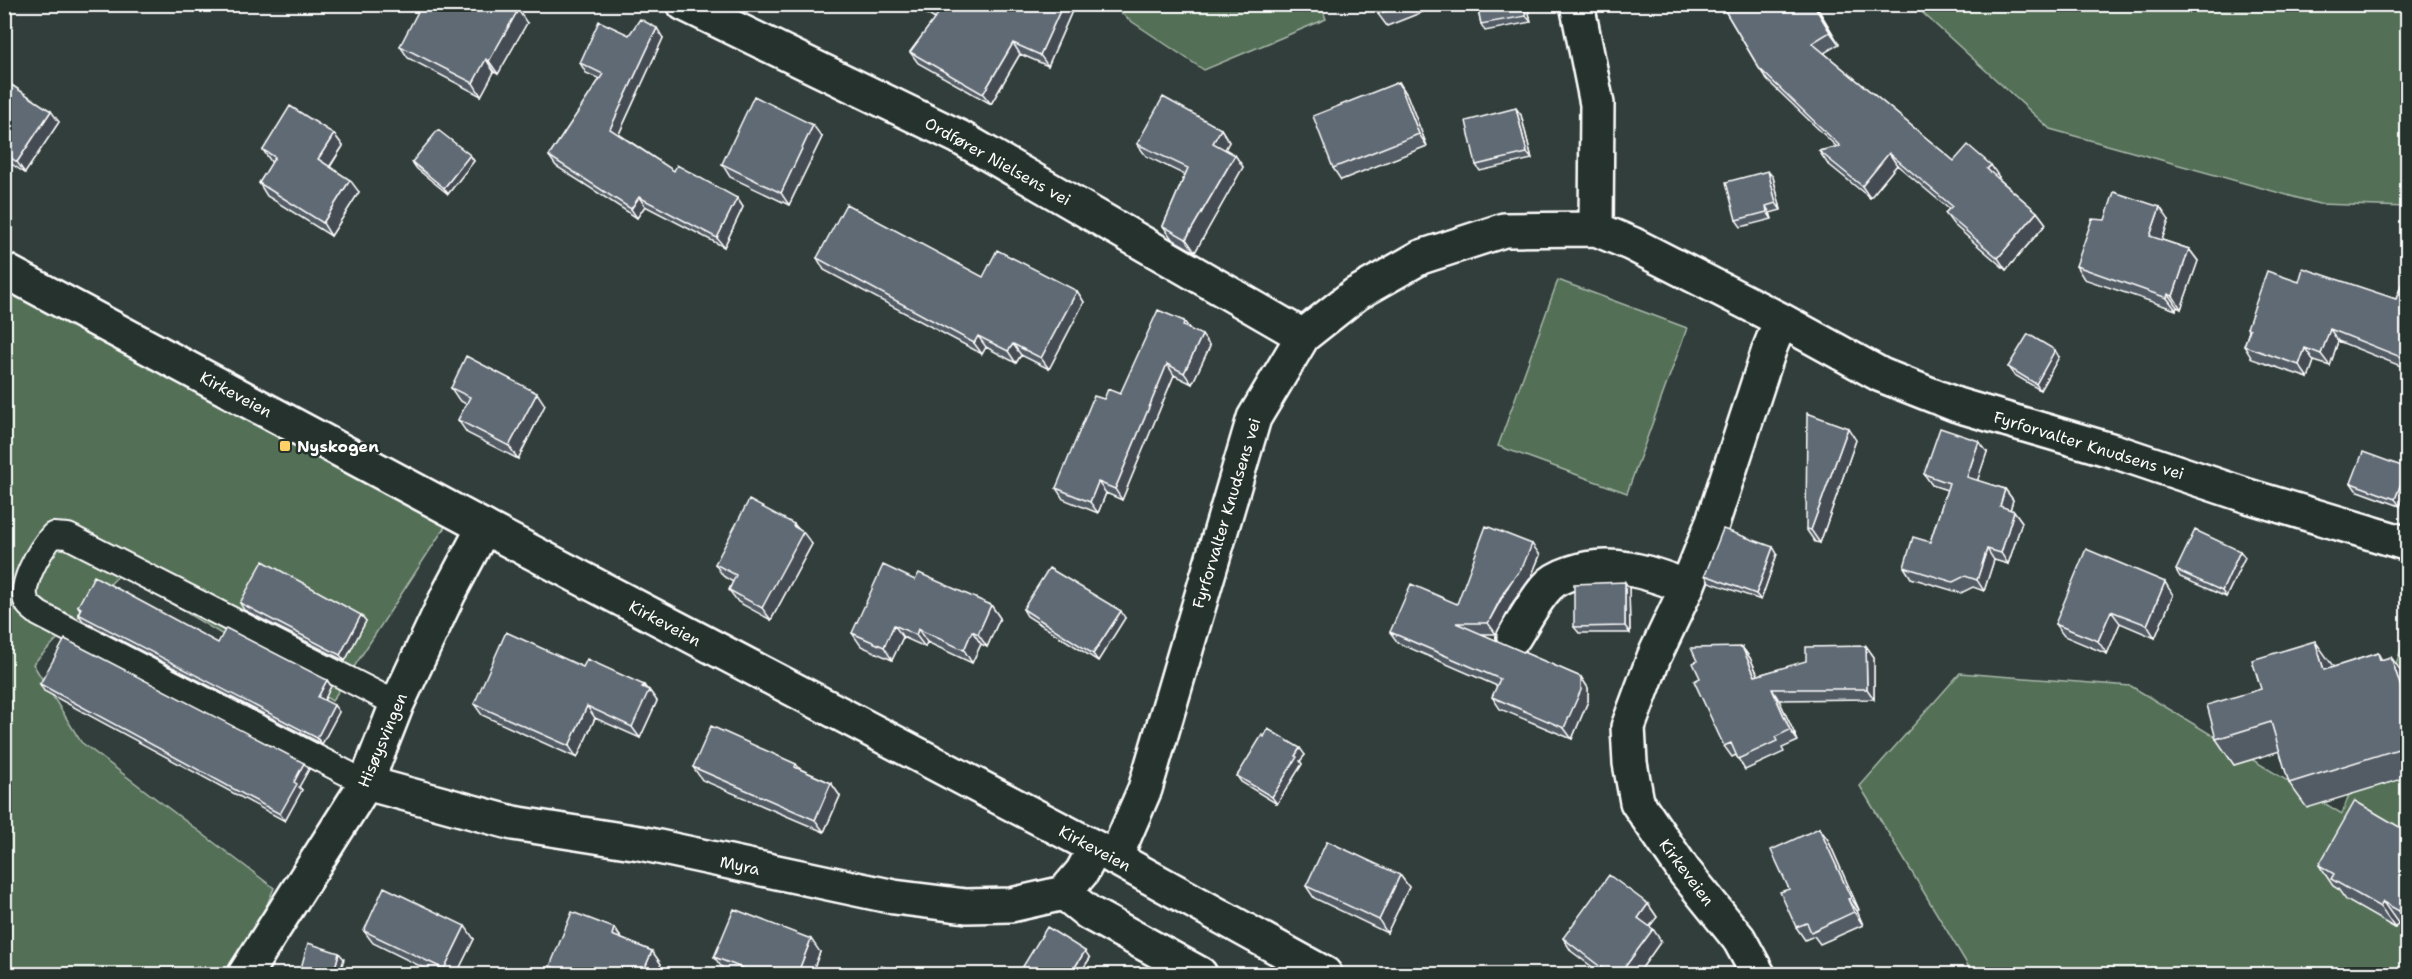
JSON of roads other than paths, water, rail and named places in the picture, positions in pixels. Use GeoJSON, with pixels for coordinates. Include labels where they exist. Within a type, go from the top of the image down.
{"type":"FeatureCollection","features":[{"type":"Feature","properties":{"kind":"street","name":"Ordfører Nielsens vei"},"geometry":{"type":"LineString","coordinates":[[684,4],[959,137],[1303,336]]}},
{"type":"Feature","properties":{"kind":"street"},"geometry":{"type":"LineString","coordinates":[[1577,4],[1597,104],[1596,229]]}},
{"type":"Feature","properties":{"kind":"street","name":"Fyrforvalter Knudsens vei"},"geometry":{"type":"LineString","coordinates":[[1105,853],[1145,789],[1254,418],[1303,336],[1356,294],[1421,257],[1504,230],[1596,229],[1642,249],[1781,320],[1881,375],[1957,405],[2114,451],[2248,496],[2408,544]]}},
{"type":"Feature","properties":{"kind":"street","name":"Kirkeveien"},"geometry":{"type":"LineString","coordinates":[[4,270],[484,527],[1105,853],[1325,975]]}},
{"type":"Feature","properties":{"kind":"street"},"geometry":{"type":"LineString","coordinates":[[1514,637],[1547,587],[1559,578],[1582,569],[1618,566],[1687,587],[1712,524],[1781,320]]}},
{"type":"Feature","properties":{"kind":"street","name":"Hisøysvingen"},"geometry":{"type":"LineString","coordinates":[[245,975],[366,783],[397,704],[449,593],[484,527]]}},
{"type":"Feature","properties":{"kind":"street","name":"Kirkeveien"},"geometry":{"type":"LineString","coordinates":[[1687,587],[1654,657],[1628,727],[1630,763],[1637,802],[1684,871],[1739,939],[1758,975]]}},
{"type":"Feature","properties":{"kind":"street","name":"Myra"},"geometry":{"type":"LineString","coordinates":[[366,783],[513,823],[640,843],[894,897],[966,906],[1011,904],[1064,893]]}},
{"type":"Feature","properties":{"kind":"street"},"geometry":{"type":"LineString","coordinates":[[1105,853],[1082,872],[1064,893],[1089,913],[1200,975]]}},
{"type":"Feature","properties":{"kind":"lane"},"geometry":{"type":"LineString","coordinates":[[366,783],[39,614],[27,603],[24,587],[44,545],[53,536],[68,536],[397,704]]}},
{"type":"Feature","properties":{"kind":"place","name":"Nyskogen"},"geometry":{"type":"Point","coordinates":[285,446]}}]}
